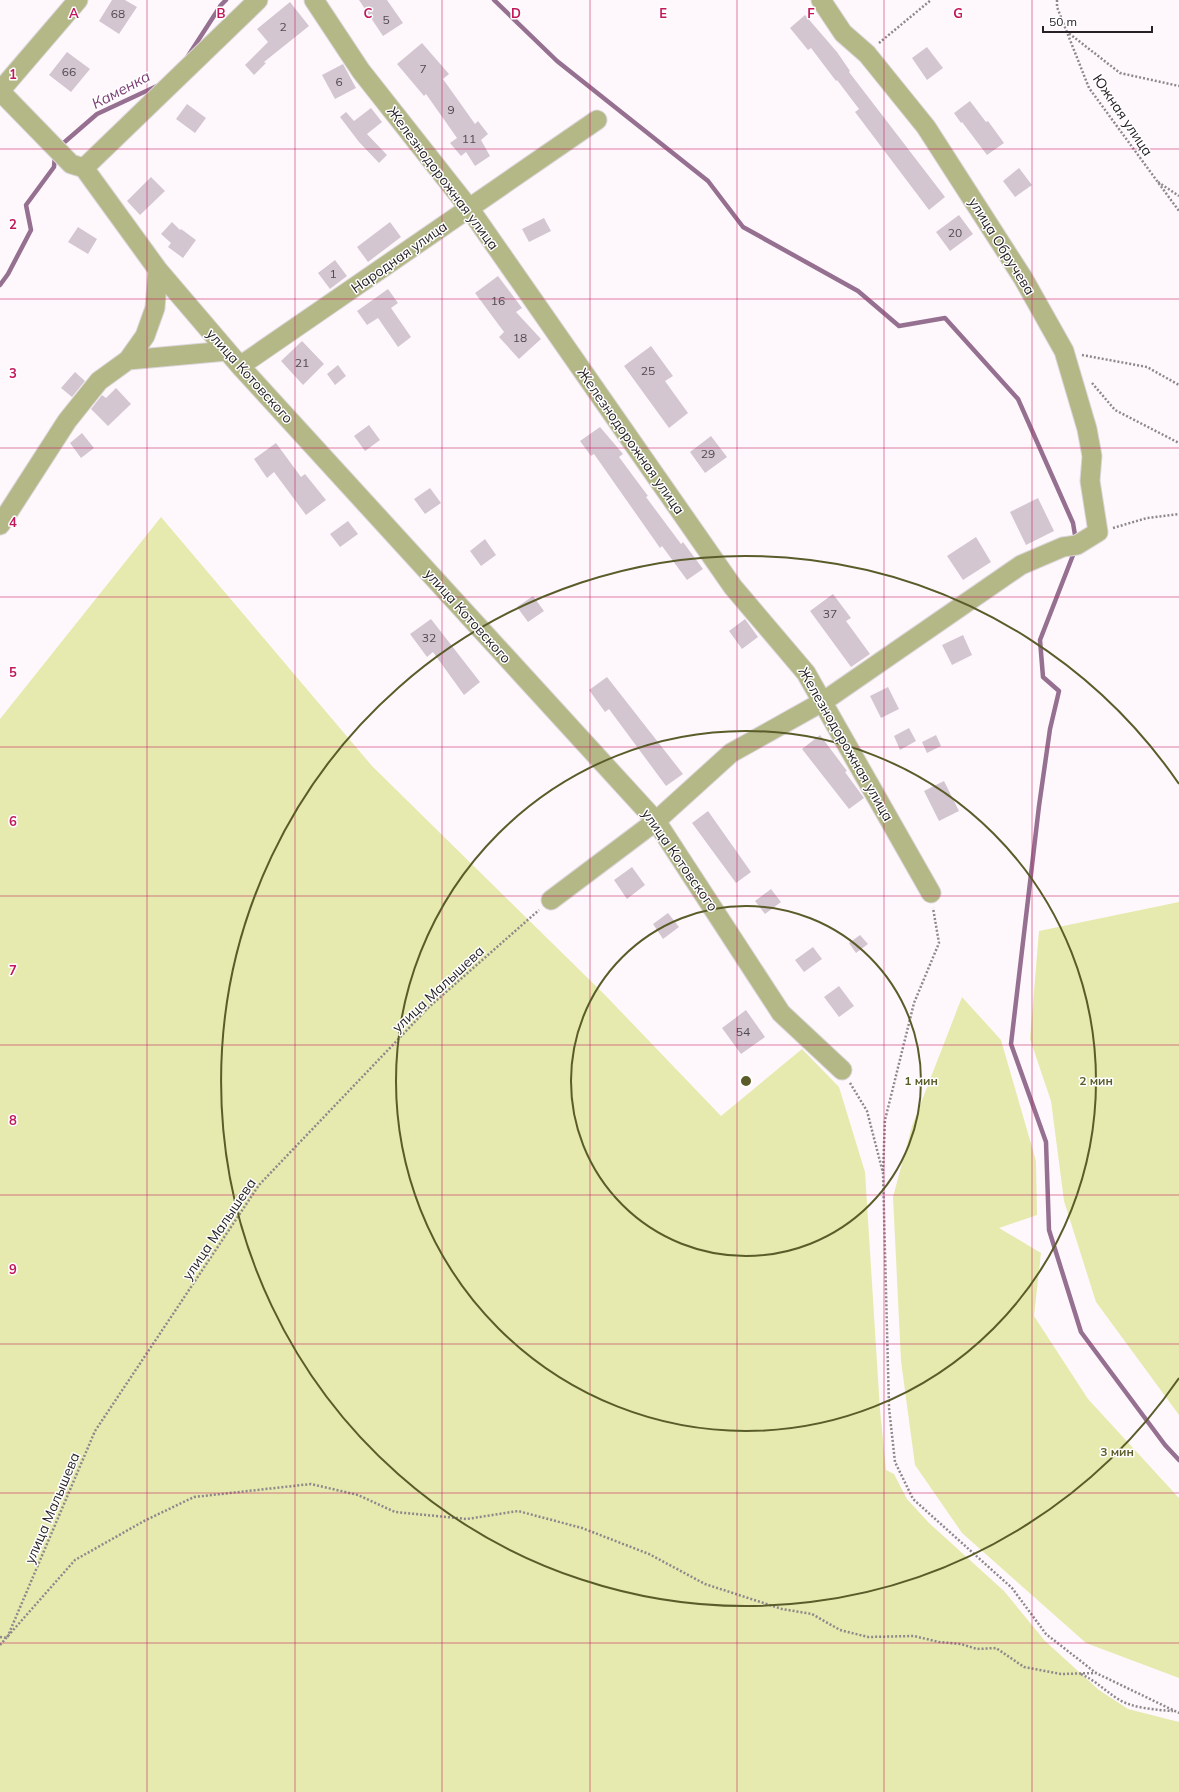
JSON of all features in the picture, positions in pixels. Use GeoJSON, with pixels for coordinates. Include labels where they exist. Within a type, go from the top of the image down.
{"type":"FeatureCollection","features":[{"type":"Feature","properties":{"kind":"street"},"geometry":{"type":"LineString","coordinates":[[78,0],[0,91],[71,164],[84,168],[258,0]]}},
{"type":"Feature","properties":{"kind":"street","name":"Железнодорожная улица"},"geometry":{"type":"LineString","coordinates":[[314,0],[361,71],[469,208],[733,587],[806,673],[824,702],[931,893]]}},
{"type":"Feature","properties":{"kind":"street","name":"улица Обручева"},"geometry":{"type":"LineString","coordinates":[[820,0],[844,34],[867,54],[926,127],[1023,278],[1064,351],[1087,428],[1092,456],[1090,481],[1098,532]]}},
{"type":"Feature","properties":{"kind":"street","name":"Народная улица"},"geometry":{"type":"LineString","coordinates":[[240,366],[597,120]]}},
{"type":"Feature","properties":{"kind":"street","name":"улица Котовского"},"geometry":{"type":"LineString","coordinates":[[84,168],[158,270],[240,366],[656,821],[781,1013],[842,1070]]}},
{"type":"Feature","properties":{"kind":"street"},"geometry":{"type":"LineString","coordinates":[[0,526],[66,421],[99,381],[128,360],[145,336],[155,308],[158,270]]}},
{"type":"Feature","properties":{"kind":"street"},"geometry":{"type":"LineString","coordinates":[[128,360],[227,351]]}},
{"type":"Feature","properties":{"kind":"street"},"geometry":{"type":"LineString","coordinates":[[551,900],[656,821],[731,753],[824,702],[1021,566],[1063,547],[1077,545],[1098,532]]}},
{"type":"Feature","properties":{"kind":"path"},"geometry":{"type":"LineString","coordinates":[[867,54],[931,0]]}},
{"type":"Feature","properties":{"kind":"path","name":"Южная улица"},"geometry":{"type":"LineString","coordinates":[[1057,0],[1057,7],[1089,88],[1179,211]]}},
{"type":"Feature","properties":{"kind":"path"},"geometry":{"type":"LineString","coordinates":[[1066,30],[1120,73],[1179,86]]}},
{"type":"Feature","properties":{"kind":"path"},"geometry":{"type":"LineString","coordinates":[[1156,180],[1179,196]]}},
{"type":"Feature","properties":{"kind":"path"},"geometry":{"type":"LineString","coordinates":[[1064,351],[1147,367],[1179,384]]}},
{"type":"Feature","properties":{"kind":"path"},"geometry":{"type":"LineString","coordinates":[[1090,381],[1115,410],[1179,443]]}},
{"type":"Feature","properties":{"kind":"path"},"geometry":{"type":"LineString","coordinates":[[1098,532],[1147,518],[1179,514]]}},
{"type":"Feature","properties":{"kind":"path"},"geometry":{"type":"LineString","coordinates":[[931,893],[939,942],[914,1003],[886,1120],[883,1173],[889,1408],[895,1462],[913,1499],[1012,1588],[1046,1634],[1096,1673],[1174,1712]]}},
{"type":"Feature","properties":{"kind":"path","name":"улица Малышева"},"geometry":{"type":"LineString","coordinates":[[7,1638],[95,1431],[259,1185],[429,1007],[551,900]]}},
{"type":"Feature","properties":{"kind":"path"},"geometry":{"type":"LineString","coordinates":[[842,1070],[867,1111],[883,1173]]}},
{"type":"Feature","properties":{"kind":"path"},"geometry":{"type":"LineString","coordinates":[[0,1645],[75,1560],[144,1521],[194,1497],[311,1484],[358,1495],[395,1512],[467,1519],[518,1511],[582,1528],[649,1554],[705,1584],[782,1609],[812,1614],[840,1630],[868,1637],[914,1636],[939,1642],[961,1644],[977,1649],[996,1648],[1024,1667],[1061,1674],[1096,1673]]}},
{"type":"Feature","properties":{"kind":"path"},"geometry":{"type":"LineString","coordinates":[[0,1638],[7,1638]]}},
{"type":"Feature","properties":{"kind":"path"},"geometry":{"type":"LineString","coordinates":[[1080,1674],[1095,1680],[1119,1700],[1148,1709],[1179,1712]]}},
{"type":"Feature","properties":{"kind":"green space"},"geometry":{"type":"Polygon","coordinates":[[[161,517],[372,766],[605,995],[721,1116],[802,1049],[839,1087],[865,1172],[880,1410],[886,1470],[894,1474],[907,1499],[929,1523],[1004,1591],[1045,1641],[1099,1690],[1128,1709],[1179,1722],[1179,1792],[0,1792],[0,719],[161,517]]]}},
{"type":"Feature","properties":{"kind":"green space"},"geometry":{"type":"Polygon","coordinates":[[[1179,902],[1179,1415],[1096,1302],[1064,1201],[1051,1101],[1030,1039],[1039,931],[1179,902]]]}},
{"type":"Feature","properties":{"kind":"green space"},"geometry":{"type":"Polygon","coordinates":[[[962,997],[1001,1040],[1036,1161],[1037,1215],[999,1228],[1041,1253],[1034,1316],[1088,1399],[1179,1498],[1179,1678],[1086,1643],[962,1533],[915,1465],[901,1361],[893,1197],[912,1126],[962,997]]]}},
{"type":"Feature","properties":{"kind":"building"},"geometry":{"type":"Polygon","coordinates":[[[112,0],[125,0],[137,7],[119,34],[99,21],[112,0]]]}},
{"type":"Feature","properties":{"kind":"building"},"geometry":{"type":"Polygon","coordinates":[[[359,0],[387,0],[403,23],[383,36],[359,0]]]}},
{"type":"Feature","properties":{"kind":"building"},"geometry":{"type":"Polygon","coordinates":[[[290,2],[309,26],[264,62],[266,63],[254,75],[245,65],[268,42],[257,29],[290,2]]]}},
{"type":"Feature","properties":{"kind":"building"},"geometry":{"type":"Polygon","coordinates":[[[805,15],[837,52],[850,71],[849,72],[945,197],[929,210],[855,112],[859,109],[837,80],[836,81],[811,48],[808,50],[790,28],[805,15]]]}},
{"type":"Feature","properties":{"kind":"building"},"geometry":{"type":"Polygon","coordinates":[[[422,43],[449,74],[443,79],[475,124],[478,121],[488,134],[481,140],[490,156],[475,166],[466,152],[461,156],[450,143],[457,138],[426,94],[424,96],[397,64],[422,43]]]}},
{"type":"Feature","properties":{"kind":"building"},"geometry":{"type":"Polygon","coordinates":[[[927,47],[943,68],[927,80],[912,58],[927,47]]]}},
{"type":"Feature","properties":{"kind":"building"},"geometry":{"type":"Polygon","coordinates":[[[67,52],[90,69],[71,92],[49,75],[67,52]]]}},
{"type":"Feature","properties":{"kind":"building"},"geometry":{"type":"Polygon","coordinates":[[[343,64],[356,88],[335,99],[322,75],[343,64]]]}},
{"type":"Feature","properties":{"kind":"building"},"geometry":{"type":"Polygon","coordinates":[[[970,101],[986,122],[988,121],[1004,143],[987,155],[954,113],[970,101]]]}},
{"type":"Feature","properties":{"kind":"building"},"geometry":{"type":"Polygon","coordinates":[[[187,104],[206,118],[195,133],[176,119],[187,104]]]}},
{"type":"Feature","properties":{"kind":"building"},"geometry":{"type":"Polygon","coordinates":[[[371,108],[382,122],[367,134],[387,155],[379,163],[359,142],[340,117],[346,112],[354,121],[371,108]]]}},
{"type":"Feature","properties":{"kind":"building"},"geometry":{"type":"Polygon","coordinates":[[[1019,168],[1032,185],[1015,197],[1003,181],[1019,168]]]}},
{"type":"Feature","properties":{"kind":"building"},"geometry":{"type":"Polygon","coordinates":[[[151,177],[165,191],[140,215],[127,201],[151,177]]]}},
{"type":"Feature","properties":{"kind":"building"},"geometry":{"type":"Polygon","coordinates":[[[959,215],[973,234],[950,251],[936,232],[959,215]]]}},
{"type":"Feature","properties":{"kind":"building"},"geometry":{"type":"Polygon","coordinates":[[[544,218],[551,231],[529,242],[522,229],[544,218]]]}},
{"type":"Feature","properties":{"kind":"building"},"geometry":{"type":"Polygon","coordinates":[[[172,222],[180,230],[181,229],[196,240],[183,258],[168,247],[171,243],[161,234],[172,222]]]}},
{"type":"Feature","properties":{"kind":"building"},"geometry":{"type":"Polygon","coordinates":[[[390,222],[401,237],[368,262],[357,247],[390,222]]]}},
{"type":"Feature","properties":{"kind":"building"},"geometry":{"type":"Polygon","coordinates":[[[78,227],[97,239],[88,254],[68,242],[78,227]]]}},
{"type":"Feature","properties":{"kind":"building"},"geometry":{"type":"Polygon","coordinates":[[[335,260],[347,276],[330,289],[318,273],[335,260]]]}},
{"type":"Feature","properties":{"kind":"building"},"geometry":{"type":"Polygon","coordinates":[[[498,276],[522,308],[516,312],[541,339],[519,359],[499,337],[504,332],[475,293],[498,276]]]}},
{"type":"Feature","properties":{"kind":"building"},"geometry":{"type":"Polygon","coordinates":[[[388,289],[398,303],[391,308],[411,337],[398,347],[378,318],[367,325],[357,311],[388,289]]]}},
{"type":"Feature","properties":{"kind":"building"},"geometry":{"type":"Polygon","coordinates":[[[302,341],[324,364],[303,385],[281,361],[302,341]]]}},
{"type":"Feature","properties":{"kind":"building"},"geometry":{"type":"Polygon","coordinates":[[[651,346],[673,376],[665,381],[688,413],[669,428],[624,366],[651,346]]]}},
{"type":"Feature","properties":{"kind":"building"},"geometry":{"type":"Polygon","coordinates":[[[338,365],[346,376],[335,385],[327,374],[338,365]]]}},
{"type":"Feature","properties":{"kind":"building"},"geometry":{"type":"Polygon","coordinates":[[[75,372],[85,381],[72,397],[61,388],[75,372]]]}},
{"type":"Feature","properties":{"kind":"building"},"geometry":{"type":"Polygon","coordinates":[[[116,388],[131,404],[108,426],[91,409],[102,395],[106,398],[116,388]]]}},
{"type":"Feature","properties":{"kind":"building"},"geometry":{"type":"Polygon","coordinates":[[[369,425],[380,440],[365,451],[354,436],[369,425]]]}},
{"type":"Feature","properties":{"kind":"building"},"geometry":{"type":"Polygon","coordinates":[[[600,427],[623,454],[619,457],[648,496],[646,497],[681,544],[683,542],[703,569],[687,580],[662,546],[660,548],[594,454],[591,456],[580,441],[600,427]]]}},
{"type":"Feature","properties":{"kind":"building"},"geometry":{"type":"Polygon","coordinates":[[[82,433],[94,448],[81,458],[70,443],[82,433]]]}},
{"type":"Feature","properties":{"kind":"building"},"geometry":{"type":"Polygon","coordinates":[[[711,436],[727,457],[705,473],[690,452],[711,436]]]}},
{"type":"Feature","properties":{"kind":"building"},"geometry":{"type":"Polygon","coordinates":[[[276,443],[301,477],[305,474],[326,500],[306,515],[274,472],[267,478],[254,459],[276,443]]]}},
{"type":"Feature","properties":{"kind":"building"},"geometry":{"type":"Polygon","coordinates":[[[430,488],[441,503],[425,514],[414,499],[430,488]]]}},
{"type":"Feature","properties":{"kind":"building"},"geometry":{"type":"Polygon","coordinates":[[[1038,498],[1054,531],[1026,545],[1010,512],[1038,498]]]}},
{"type":"Feature","properties":{"kind":"building"},"geometry":{"type":"Polygon","coordinates":[[[348,521],[358,534],[340,547],[330,534],[348,521]]]}},
{"type":"Feature","properties":{"kind":"building"},"geometry":{"type":"Polygon","coordinates":[[[976,537],[991,562],[963,580],[947,556],[976,537]]]}},
{"type":"Feature","properties":{"kind":"building"},"geometry":{"type":"Polygon","coordinates":[[[485,539],[496,555],[481,566],[470,551],[485,539]]]}},
{"type":"Feature","properties":{"kind":"building"},"geometry":{"type":"Polygon","coordinates":[[[833,594],[851,618],[846,621],[870,654],[851,667],[810,611],[833,594]]]}},
{"type":"Feature","properties":{"kind":"building"},"geometry":{"type":"Polygon","coordinates":[[[533,596],[544,611],[528,622],[517,607],[533,596]]]}},
{"type":"Feature","properties":{"kind":"building"},"geometry":{"type":"Polygon","coordinates":[[[431,619],[480,682],[464,695],[433,652],[427,657],[410,634],[431,619]]]}},
{"type":"Feature","properties":{"kind":"building"},"geometry":{"type":"Polygon","coordinates":[[[745,619],[758,637],[742,649],[729,631],[745,619]]]}},
{"type":"Feature","properties":{"kind":"building"},"geometry":{"type":"Polygon","coordinates":[[[963,635],[972,655],[952,665],[942,645],[963,635]]]}},
{"type":"Feature","properties":{"kind":"building"},"geometry":{"type":"Polygon","coordinates":[[[607,677],[683,774],[666,786],[609,709],[605,712],[589,690],[607,677]]]}},
{"type":"Feature","properties":{"kind":"building"},"geometry":{"type":"Polygon","coordinates":[[[888,687],[899,709],[881,718],[870,696],[888,687]]]}},
{"type":"Feature","properties":{"kind":"building"},"geometry":{"type":"Polygon","coordinates":[[[909,728],[916,741],[900,750],[894,736],[909,728]]]}},
{"type":"Feature","properties":{"kind":"building"},"geometry":{"type":"Polygon","coordinates":[[[820,735],[847,771],[845,772],[864,798],[849,809],[802,749],[820,735]]]}},
{"type":"Feature","properties":{"kind":"building"},"geometry":{"type":"Polygon","coordinates":[[[936,735],[941,746],[927,753],[922,742],[936,735]]]}},
{"type":"Feature","properties":{"kind":"building"},"geometry":{"type":"Polygon","coordinates":[[[944,781],[959,811],[939,821],[924,791],[944,781]]]}},
{"type":"Feature","properties":{"kind":"building"},"geometry":{"type":"Polygon","coordinates":[[[708,811],[751,872],[736,883],[692,823],[708,811]]]}},
{"type":"Feature","properties":{"kind":"building"},"geometry":{"type":"Polygon","coordinates":[[[632,867],[645,885],[627,899],[614,880],[632,867]]]}},
{"type":"Feature","properties":{"kind":"building"},"geometry":{"type":"Polygon","coordinates":[[[771,889],[781,902],[765,914],[755,901],[771,889]]]}},
{"type":"Feature","properties":{"kind":"building"},"geometry":{"type":"Polygon","coordinates":[[[668,913],[679,927],[663,939],[653,924],[668,913]]]}},
{"type":"Feature","properties":{"kind":"building"},"geometry":{"type":"Polygon","coordinates":[[[860,935],[868,944],[856,953],[849,943],[860,935]]]}},
{"type":"Feature","properties":{"kind":"building"},"geometry":{"type":"Polygon","coordinates":[[[813,947],[822,959],[804,972],[795,960],[813,947]]]}},
{"type":"Feature","properties":{"kind":"building"},"geometry":{"type":"Polygon","coordinates":[[[839,986],[854,1006],[839,1017],[824,997],[839,986]]]}},
{"type":"Feature","properties":{"kind":"building"},"geometry":{"type":"Polygon","coordinates":[[[746,1010],[765,1037],[741,1054],[722,1028],[746,1010]]]}},
{"type":"Feature","properties":{"kind":"waterway","name":"Каменка"},"geometry":{"type":"LineString","coordinates":[[188,56],[221,5],[226,0]]}},
{"type":"Feature","properties":{"kind":"waterway"},"geometry":{"type":"LineString","coordinates":[[494,0],[557,61],[708,181],[743,227],[858,291],[899,326],[945,318],[1018,399],[1073,523],[1076,541]]}},
{"type":"Feature","properties":{"kind":"waterway","name":"Каменка"},"geometry":{"type":"LineString","coordinates":[[60,146],[97,114],[157,86]]}},
{"type":"Feature","properties":{"kind":"waterway","name":"Каменка"},"geometry":{"type":"LineString","coordinates":[[0,285],[8,274],[31,230],[26,205],[54,167],[55,155]]}},
{"type":"Feature","properties":{"kind":"waterway"},"geometry":{"type":"LineString","coordinates":[[1075,550],[1040,640],[1043,677],[1059,691],[1050,729],[1039,806],[1011,1044],[1046,1142],[1049,1230],[1081,1332],[1165,1445],[1179,1460]]}}]}
